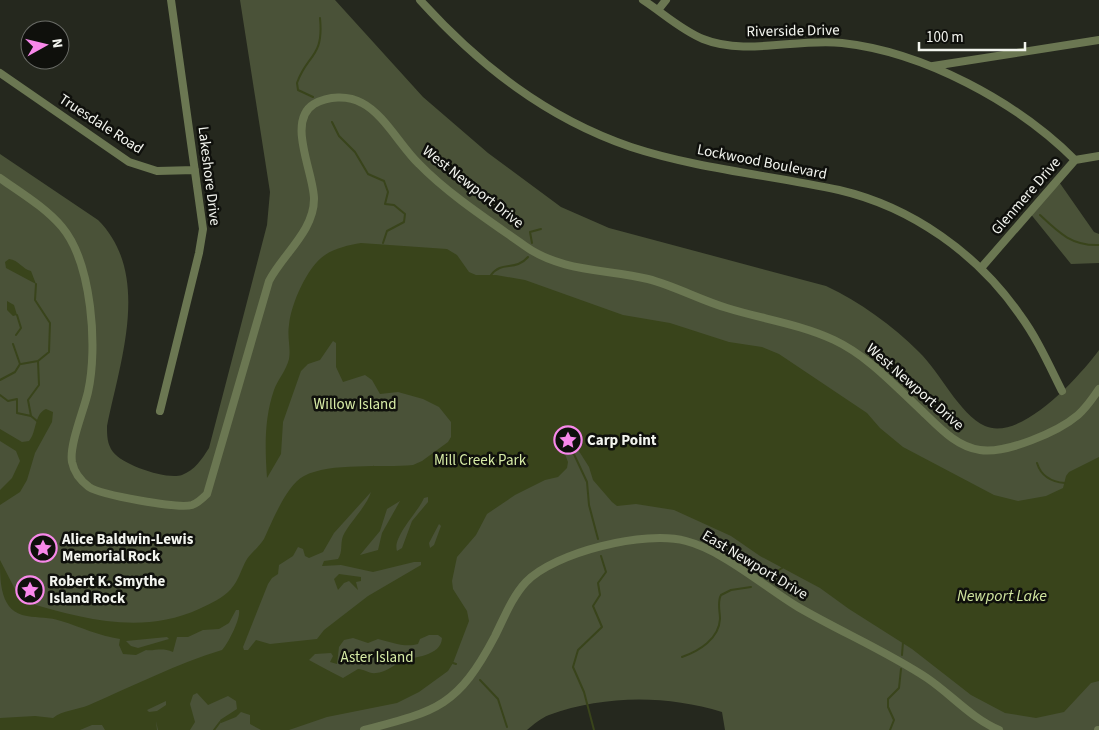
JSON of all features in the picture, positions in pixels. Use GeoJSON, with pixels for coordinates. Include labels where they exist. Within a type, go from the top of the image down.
{"type":"FeatureCollection","features":[{"type":"Feature","properties":{"kind":"street","name":"Lakeshore Drive"},"geometry":{"type":"LineString","coordinates":[[160,411],[202,239],[202,218],[170,0]]}},
{"type":"Feature","properties":{"kind":"street","name":"Lockwood Boulevard"},"geometry":{"type":"LineString","coordinates":[[420,0],[468,50],[490,69],[539,103],[586,129],[630,147],[676,160],[840,191],[873,201],[907,216],[935,232],[981,268],[1022,317],[1062,391]]}},
{"type":"Feature","properties":{"kind":"street","name":"Riverside Drive"},"geometry":{"type":"LineString","coordinates":[[643,0],[691,34],[721,44],[744,46],[798,42],[843,43],[873,48],[932,66],[1024,116],[1054,139],[1075,160]]}},
{"type":"Feature","properties":{"kind":"street"},"geometry":{"type":"LineString","coordinates":[[658,10],[666,0]]}},
{"type":"Feature","properties":{"kind":"street"},"geometry":{"type":"LineString","coordinates":[[932,66],[1099,40]]}},
{"type":"Feature","properties":{"kind":"street","name":"Truesdale Road"},"geometry":{"type":"LineString","coordinates":[[0,73],[129,162],[157,171],[195,170]]}},
{"type":"Feature","properties":{"kind":"street","name":"West Newport Drive"},"geometry":{"type":"LineString","coordinates":[[0,178],[36,203],[62,228],[77,252],[82,266],[91,328],[92,366],[89,390],[72,455],[74,468],[79,479],[97,491],[136,499],[186,506],[194,505],[207,494],[270,281],[283,258],[304,231],[313,211],[313,188],[302,136],[303,116],[314,104],[333,98],[352,99],[365,105],[426,171],[536,253],[561,264],[666,284],[728,308],[816,332],[832,339],[861,356],[944,430],[968,448],[994,451],[1044,435],[1078,416],[1099,389]]}},
{"type":"Feature","properties":{"kind":"street","name":"Glenmere Drive"},"geometry":{"type":"LineString","coordinates":[[981,268],[1075,160],[1099,156]]}},
{"type":"Feature","properties":{"kind":"street","name":"East Newport Drive"},"geometry":{"type":"LineString","coordinates":[[364,730],[422,714],[456,693],[478,668],[518,593],[532,576],[546,566],[579,553],[640,540],[664,538],[687,541],[717,555],[801,609],[914,670],[977,718],[999,730]]}},
{"type":"Feature","properties":{"kind":"green space","name":"Mill Creek Park"},"geometry":{"type":"Polygon","coordinates":[[[240,0],[335,0],[423,97],[488,153],[561,207],[609,228],[826,286],[839,292],[887,323],[909,342],[927,360],[958,403],[985,426],[999,428],[1015,425],[1032,416],[1064,390],[1099,350],[1099,730],[725,730],[722,712],[679,702],[636,700],[614,701],[570,708],[546,716],[527,730],[0,730],[0,154],[98,220],[114,242],[124,266],[128,292],[128,319],[119,374],[107,426],[108,443],[118,457],[145,470],[175,476],[187,473],[198,464],[209,448],[267,225],[270,192],[240,0]]]}},
{"type":"Feature","properties":{"kind":"green space"},"geometry":{"type":"Polygon","coordinates":[[[1057,179],[1094,232],[1099,234],[1099,263],[1071,264],[1029,212],[1057,179]]]}},
{"type":"Feature","properties":{"kind":"water","name":"Newport Lake"},"geometry":{"type":"Polygon","coordinates":[[[361,243],[447,249],[457,255],[469,272],[476,275],[496,275],[525,280],[623,315],[670,323],[729,342],[762,347],[779,354],[867,413],[880,428],[903,447],[994,495],[1018,501],[1046,496],[1063,488],[1069,472],[1099,457],[1099,681],[1091,683],[1064,712],[1036,718],[1005,713],[971,695],[912,649],[820,588],[760,556],[731,536],[674,510],[636,504],[617,506],[593,480],[589,467],[577,448],[574,437],[567,434],[563,437],[568,442],[560,441],[568,462],[567,468],[558,477],[545,480],[515,495],[487,514],[476,535],[457,557],[452,581],[453,589],[467,611],[469,621],[453,663],[448,671],[419,692],[397,703],[327,717],[289,730],[261,730],[250,724],[250,715],[241,712],[236,717],[221,723],[220,720],[237,709],[236,701],[228,696],[208,705],[197,693],[193,695],[190,704],[195,722],[190,730],[158,730],[156,721],[157,730],[105,730],[102,725],[92,725],[80,730],[0,730],[0,718],[35,716],[53,718],[61,713],[89,705],[171,669],[222,650],[234,631],[239,610],[236,610],[229,623],[219,629],[203,630],[188,637],[177,637],[173,652],[162,649],[146,650],[136,655],[123,654],[119,645],[120,639],[97,634],[57,620],[27,616],[11,609],[3,595],[0,560],[19,597],[26,602],[69,614],[112,622],[134,623],[178,617],[212,603],[231,589],[247,559],[264,539],[286,495],[298,480],[304,476],[342,467],[413,465],[422,461],[448,442],[451,437],[451,422],[439,407],[423,399],[398,392],[380,394],[372,380],[365,375],[343,382],[336,367],[336,343],[333,341],[320,360],[308,364],[301,371],[283,422],[281,454],[267,478],[268,412],[274,390],[289,359],[288,334],[290,316],[301,287],[312,268],[325,255],[342,247],[361,243]],[[371,492],[334,533],[323,552],[309,558],[305,556],[303,549],[298,547],[293,556],[279,565],[278,574],[268,584],[243,647],[244,650],[248,650],[256,640],[270,644],[317,639],[324,630],[368,596],[421,565],[421,562],[414,562],[373,572],[341,565],[322,566],[324,561],[338,559],[343,536],[366,503],[371,492]],[[428,497],[424,498],[398,539],[397,551],[402,548],[412,521],[428,502],[428,497]],[[400,501],[387,509],[380,531],[360,555],[378,550],[382,533],[400,501]],[[439,524],[429,543],[430,548],[434,545],[441,526],[439,524]],[[429,635],[420,639],[418,644],[403,645],[378,639],[368,643],[353,638],[344,640],[339,647],[337,664],[330,662],[333,656],[331,653],[315,654],[309,660],[343,678],[358,669],[376,673],[406,660],[432,652],[437,649],[442,638],[438,635],[429,635]],[[167,637],[126,641],[131,646],[138,648],[169,639],[167,637]],[[166,701],[147,710],[149,712],[157,711],[166,705],[166,701]]]}},
{"type":"Feature","properties":{"kind":"water"},"geometry":{"type":"Polygon","coordinates":[[[9,259],[31,271],[36,284],[6,268],[5,262],[9,259]]]}},
{"type":"Feature","properties":{"kind":"water"},"geometry":{"type":"Polygon","coordinates":[[[7,301],[14,305],[17,315],[13,316],[7,310],[7,301]]]}},
{"type":"Feature","properties":{"kind":"water"},"geometry":{"type":"Polygon","coordinates":[[[46,409],[53,412],[52,422],[35,453],[27,480],[20,492],[0,505],[0,490],[12,478],[20,461],[16,451],[0,441],[0,429],[22,442],[29,441],[39,415],[46,409]]]}},
{"type":"Feature","properties":{"kind":"water"},"geometry":{"type":"Polygon","coordinates":[[[339,574],[361,577],[361,581],[356,582],[358,590],[349,581],[344,583],[338,590],[334,579],[339,574]]]}},
{"type":"Feature","properties":{"kind":"waterway"},"geometry":{"type":"LineString","coordinates":[[313,97],[298,90],[297,83],[320,41],[320,18]]}},
{"type":"Feature","properties":{"kind":"waterway"},"geometry":{"type":"LineString","coordinates":[[332,122],[339,136],[355,152],[368,174],[384,181],[388,192],[385,204],[394,205],[405,214],[404,222],[387,231],[383,243]]}},
{"type":"Feature","properties":{"kind":"waterway"},"geometry":{"type":"LineString","coordinates":[[1040,215],[1060,233],[1073,241],[1089,245],[1099,245]]}},
{"type":"Feature","properties":{"kind":"waterway"},"geometry":{"type":"LineString","coordinates":[[532,243],[530,232],[541,229]]}},
{"type":"Feature","properties":{"kind":"waterway"},"geometry":{"type":"LineString","coordinates":[[491,275],[500,268],[518,264],[528,257]]}},
{"type":"Feature","properties":{"kind":"waterway"},"geometry":{"type":"LineString","coordinates":[[36,284],[35,300],[50,323],[49,352],[38,361],[39,385],[28,400],[31,416],[37,421]]}},
{"type":"Feature","properties":{"kind":"waterway"},"geometry":{"type":"LineString","coordinates":[[16,335],[21,328],[17,315]]}},
{"type":"Feature","properties":{"kind":"waterway"},"geometry":{"type":"LineString","coordinates":[[0,380],[15,372],[20,364],[13,344]]}},
{"type":"Feature","properties":{"kind":"waterway"},"geometry":{"type":"LineString","coordinates":[[21,364],[38,361]]}},
{"type":"Feature","properties":{"kind":"waterway"},"geometry":{"type":"LineString","coordinates":[[0,395],[8,401],[17,399],[17,413],[31,416]]}},
{"type":"Feature","properties":{"kind":"waterway"},"geometry":{"type":"LineString","coordinates":[[577,448],[573,447],[572,450],[587,482],[589,505],[598,539]]}},
{"type":"Feature","properties":{"kind":"waterway"},"geometry":{"type":"LineString","coordinates":[[1037,463],[1041,471],[1048,478],[1065,483]]}},
{"type":"Feature","properties":{"kind":"waterway"},"geometry":{"type":"LineString","coordinates":[[594,730],[584,692],[573,667],[578,650],[602,627],[593,606],[600,595],[598,583],[606,572],[601,556]]}},
{"type":"Feature","properties":{"kind":"waterway"},"geometry":{"type":"LineString","coordinates":[[776,572],[782,568]]}},
{"type":"Feature","properties":{"kind":"waterway"},"geometry":{"type":"LineString","coordinates":[[682,657],[701,648],[716,633],[720,619],[719,604],[721,595],[731,590],[751,587]]}},
{"type":"Feature","properties":{"kind":"waterway"},"geometry":{"type":"LineString","coordinates":[[902,655],[903,642]]}},
{"type":"Feature","properties":{"kind":"waterway"},"geometry":{"type":"LineString","coordinates":[[890,730],[894,720],[888,707],[888,699],[899,688],[901,669]]}},
{"type":"Feature","properties":{"kind":"waterway"},"geometry":{"type":"LineString","coordinates":[[480,680],[498,699],[507,727]]}},
{"type":"Feature","properties":{"kind":"waterway"},"geometry":{"type":"LineString","coordinates":[[214,730],[220,722]]}},
{"type":"Feature","properties":{"kind":"place","name":"Carp Point"},"geometry":{"type":"Point","coordinates":[568,440]}},
{"type":"Feature","properties":{"kind":"place","name":"Alice Baldwin-Lewis Memorial Rock"},"geometry":{"type":"Point","coordinates":[43,548]}},
{"type":"Feature","properties":{"kind":"place","name":"Robert K. Smythe Island Rock"},"geometry":{"type":"Point","coordinates":[30,590]}},
{"type":"Feature","properties":{"kind":"park label","name":"Willow Island"},"geometry":{"type":"Point","coordinates":[355,404]}},
{"type":"Feature","properties":{"kind":"park label","name":"Aster Island"},"geometry":{"type":"Point","coordinates":[377,657]}}]}
